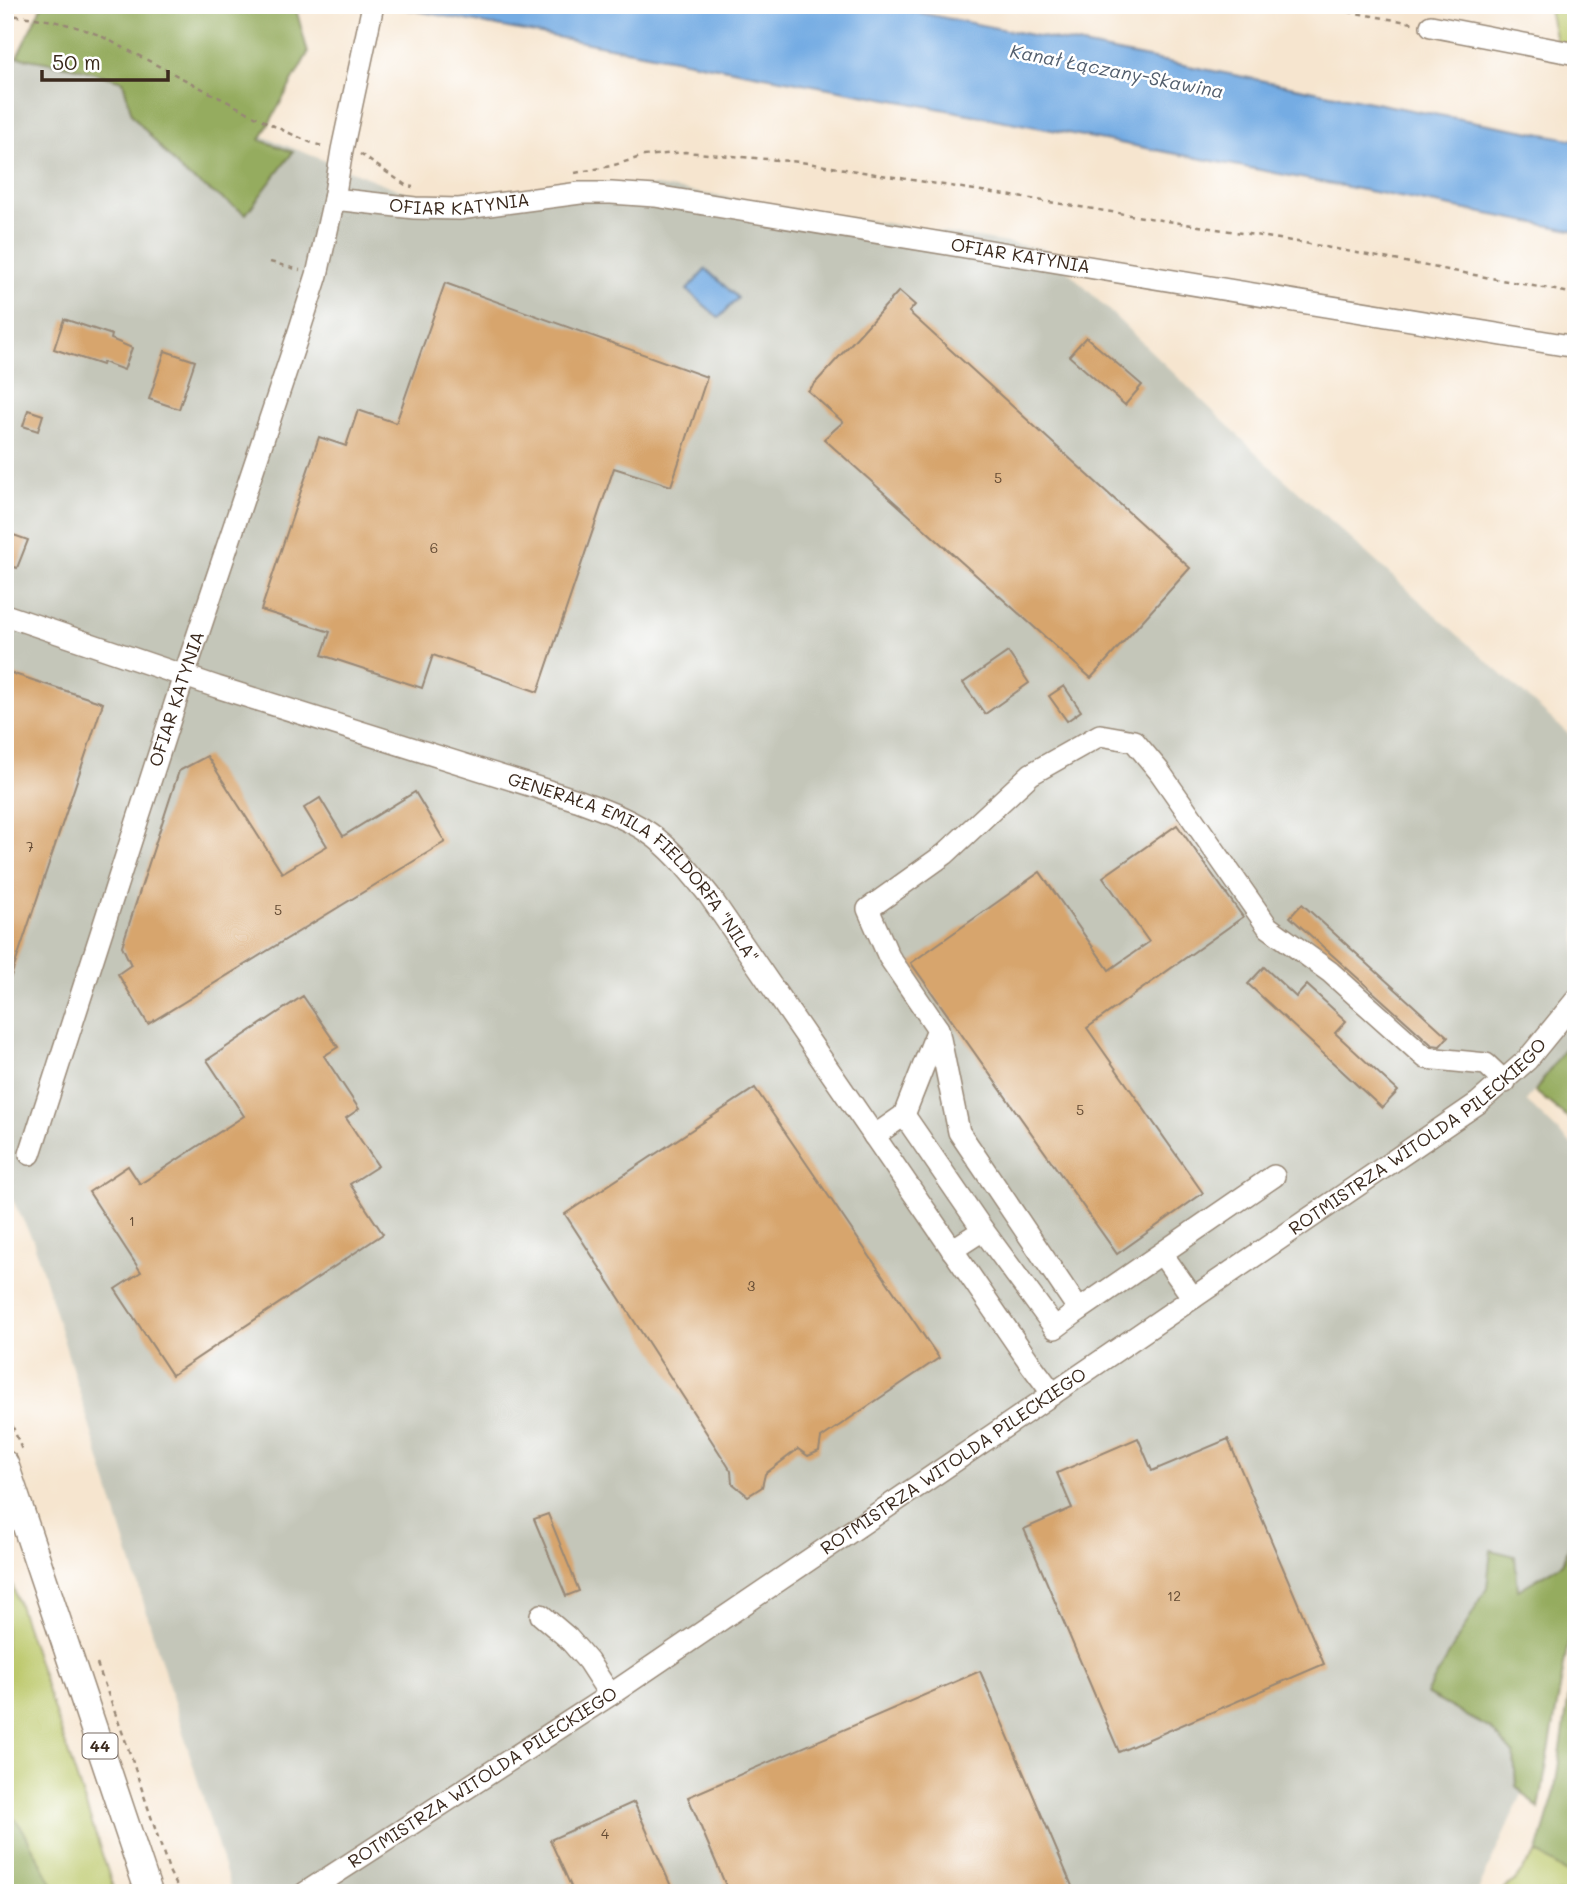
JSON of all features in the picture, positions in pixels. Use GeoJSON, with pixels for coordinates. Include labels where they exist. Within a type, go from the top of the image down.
{"type":"FeatureCollection","features":[{"type":"Feature","properties":{"kind":"main road","name":"44"},"geometry":{"type":"LineString","coordinates":[[15,1460],[149,1893]]}},
{"type":"Feature","properties":{"kind":"street"},"geometry":{"type":"LineString","coordinates":[[334,199],[373,5]]}},
{"type":"Feature","properties":{"kind":"street"},"geometry":{"type":"LineString","coordinates":[[1431,26],[1576,54]]}},
{"type":"Feature","properties":{"kind":"street","name":"OFIAR KATYNIA"},"geometry":{"type":"LineString","coordinates":[[30,1154],[317,275],[334,199],[415,208],[459,209],[580,193],[642,195],[1576,347]]}},
{"type":"Feature","properties":{"kind":"street","name":"GENERAŁA EMILA FIELDORFA \"NILA\""},"geometry":{"type":"LineString","coordinates":[[5,615],[184,676],[577,800],[619,816],[655,837],[685,865],[709,895],[1053,1394]]}},
{"type":"Feature","properties":{"kind":"street"},"geometry":{"type":"LineString","coordinates":[[1079,1310],[959,1132],[938,1029],[889,957],[868,909],[946,854],[1031,774],[1100,735],[1134,741],[1159,771],[1268,927],[1330,972],[1426,1058],[1486,1064],[1505,1082]]}},
{"type":"Feature","properties":{"kind":"street","name":"ROTMISTRZA WITOLDA PILECKIEGO"},"geometry":{"type":"LineString","coordinates":[[305,1893],[610,1695],[1466,1111],[1505,1082],[1527,1060],[1576,1000]]}},
{"type":"Feature","properties":{"kind":"street"},"geometry":{"type":"LineString","coordinates":[[874,1136],[904,1115],[938,1029]]}},
{"type":"Feature","properties":{"kind":"street"},"geometry":{"type":"LineString","coordinates":[[904,1115],[1055,1328],[1274,1176]]}},
{"type":"Feature","properties":{"kind":"street"},"geometry":{"type":"LineString","coordinates":[[952,1250],[983,1230]]}},
{"type":"Feature","properties":{"kind":"street"},"geometry":{"type":"LineString","coordinates":[[1162,1254],[1193,1298]]}},
{"type":"Feature","properties":{"kind":"street"},"geometry":{"type":"LineString","coordinates":[[541,1615],[568,1638],[588,1661],[610,1695]]}},
{"type":"Feature","properties":{"kind":"path"},"geometry":{"type":"LineString","coordinates":[[1310,5],[1431,26]]}},
{"type":"Feature","properties":{"kind":"path"},"geometry":{"type":"LineString","coordinates":[[5,15],[53,21],[99,35],[283,130],[330,148]]}},
{"type":"Feature","properties":{"kind":"path"},"geometry":{"type":"LineString","coordinates":[[354,152],[363,155],[407,186],[415,187]]}},
{"type":"Feature","properties":{"kind":"path"},"geometry":{"type":"LineString","coordinates":[[569,174],[644,156],[685,152],[800,162],[1304,243],[1576,294]]}},
{"type":"Feature","properties":{"kind":"path"},"geometry":{"type":"LineString","coordinates":[[270,262],[317,275]]}},
{"type":"Feature","properties":{"kind":"path"},"geometry":{"type":"LineString","coordinates":[[5,1407],[15,1460]]}},
{"type":"Feature","properties":{"kind":"path"},"geometry":{"type":"LineString","coordinates":[[96,1664],[127,1745],[170,1873],[181,1893]]}},
{"type":"Feature","properties":{"kind":"shaded area"},"geometry":{"type":"Polygon","coordinates":[[[5,56],[73,67],[123,81],[412,195],[452,198],[583,183],[657,186],[1045,249],[1275,471],[1576,741],[1576,1034],[1526,1101],[1576,1149],[1576,1579],[1523,1792],[1477,1893],[232,1893],[33,1240],[5,1185],[5,56]]]}},
{"type":"Feature","properties":{"kind":"green space"},"geometry":{"type":"Polygon","coordinates":[[[42,5],[295,5],[308,53],[260,140],[293,152],[246,214],[183,173],[132,115],[123,81],[73,67],[17,57],[42,5]]]}},
{"type":"Feature","properties":{"kind":"green space"},"geometry":{"type":"Polygon","coordinates":[[[1548,5],[1576,5],[1576,48],[1557,45],[1548,5]]]}},
{"type":"Feature","properties":{"kind":"green space"},"geometry":{"type":"Polygon","coordinates":[[[1576,1032],[1576,1125],[1535,1091],[1576,1032]]]}},
{"type":"Feature","properties":{"kind":"green space"},"geometry":{"type":"Polygon","coordinates":[[[1574,1531],[1576,1597],[1539,1809],[1516,1786],[1514,1755],[1491,1729],[1426,1694],[1487,1588],[1491,1550],[1515,1556],[1518,1590],[1563,1563],[1574,1531]]]}},
{"type":"Feature","properties":{"kind":"green space"},"geometry":{"type":"Polygon","coordinates":[[[5,1563],[115,1893],[57,1893],[22,1828],[5,1808],[5,1563]]]}},
{"type":"Feature","properties":{"kind":"green space"},"geometry":{"type":"Polygon","coordinates":[[[1576,1649],[1576,1879],[1537,1852],[1554,1795],[1576,1649]]]}},
{"type":"Feature","properties":{"kind":"green space"},"geometry":{"type":"Polygon","coordinates":[[[5,1808],[22,1828],[57,1893],[13,1893],[5,1884],[5,1808]]]}},
{"type":"Feature","properties":{"kind":"green space"},"geometry":{"type":"Polygon","coordinates":[[[1537,1852],[1576,1879],[1576,1893],[1499,1893],[1514,1881],[1537,1852]]]}},
{"type":"Feature","properties":{"kind":"water","name":"Kanał Łączany-Skawina"},"geometry":{"type":"Polygon","coordinates":[[[385,5],[880,5],[1576,140],[1576,231],[979,116],[385,5]]]}},
{"type":"Feature","properties":{"kind":"water"},"geometry":{"type":"Polygon","coordinates":[[[706,269],[738,298],[719,318],[687,290],[706,269]]]}},
{"type":"Feature","properties":{"kind":"building"},"geometry":{"type":"Polygon","coordinates":[[[445,283],[707,377],[671,486],[614,468],[538,692],[433,655],[422,688],[322,655],[330,632],[261,610],[319,437],[346,446],[358,410],[396,423],[445,283]]]}},
{"type":"Feature","properties":{"kind":"building"},"geometry":{"type":"Polygon","coordinates":[[[899,291],[915,305],[909,312],[1190,568],[1091,678],[824,439],[843,422],[808,391],[899,291]]]}},
{"type":"Feature","properties":{"kind":"building"},"geometry":{"type":"Polygon","coordinates":[[[64,319],[112,335],[111,339],[132,348],[124,370],[54,349],[64,319]]]}},
{"type":"Feature","properties":{"kind":"building"},"geometry":{"type":"Polygon","coordinates":[[[1086,337],[1142,385],[1125,405],[1069,356],[1086,337]]]}},
{"type":"Feature","properties":{"kind":"building"},"geometry":{"type":"Polygon","coordinates":[[[165,351],[195,361],[179,409],[149,399],[165,351]]]}},
{"type":"Feature","properties":{"kind":"building"},"geometry":{"type":"Polygon","coordinates":[[[28,410],[43,415],[38,431],[23,426],[28,410]]]}},
{"type":"Feature","properties":{"kind":"building"},"geometry":{"type":"Polygon","coordinates":[[[5,532],[28,540],[17,568],[5,564],[5,532]]]}},
{"type":"Feature","properties":{"kind":"building"},"geometry":{"type":"Polygon","coordinates":[[[1008,652],[1029,683],[985,714],[963,683],[1008,652]]]}},
{"type":"Feature","properties":{"kind":"building"},"geometry":{"type":"Polygon","coordinates":[[[5,671],[103,703],[8,985],[5,984],[5,671]]]}},
{"type":"Feature","properties":{"kind":"building"},"geometry":{"type":"Polygon","coordinates":[[[1064,686],[1081,711],[1067,721],[1049,696],[1064,686]]]}},
{"type":"Feature","properties":{"kind":"building"},"geometry":{"type":"Polygon","coordinates":[[[207,756],[282,873],[327,846],[304,808],[320,798],[343,836],[415,792],[445,842],[148,1024],[118,974],[131,965],[122,946],[179,771],[207,756]]]}},
{"type":"Feature","properties":{"kind":"building"},"geometry":{"type":"Polygon","coordinates":[[[1177,825],[1243,917],[1087,1028],[1203,1193],[1117,1254],[911,963],[1040,872],[1109,970],[1149,942],[1103,877],[1177,825]]]}},
{"type":"Feature","properties":{"kind":"building"},"geometry":{"type":"Polygon","coordinates":[[[1302,904],[1448,1037],[1440,1046],[1432,1045],[1290,917],[1302,904]]]}},
{"type":"Feature","properties":{"kind":"building"},"geometry":{"type":"Polygon","coordinates":[[[1264,967],[1296,997],[1307,985],[1346,1021],[1335,1033],[1398,1091],[1382,1108],[1248,984],[1264,967]]]}},
{"type":"Feature","properties":{"kind":"building"},"geometry":{"type":"Polygon","coordinates":[[[303,996],[338,1047],[324,1056],[359,1109],[346,1118],[378,1166],[350,1184],[383,1234],[172,1375],[115,1289],[141,1272],[89,1192],[128,1166],[140,1184],[244,1116],[207,1060],[303,996]]]}},
{"type":"Feature","properties":{"kind":"building"},"geometry":{"type":"Polygon","coordinates":[[[755,1088],[939,1358],[821,1438],[819,1451],[808,1456],[798,1449],[765,1474],[762,1487],[748,1496],[732,1483],[731,1471],[565,1214],[755,1088]]]}},
{"type":"Feature","properties":{"kind":"building"},"geometry":{"type":"Polygon","coordinates":[[[1138,1438],[1152,1471],[1228,1439],[1324,1664],[1119,1752],[1024,1529],[1072,1508],[1057,1473],[1138,1438]]]}},
{"type":"Feature","properties":{"kind":"building"},"geometry":{"type":"Polygon","coordinates":[[[548,1514],[579,1591],[566,1596],[534,1519],[548,1514]]]}},
{"type":"Feature","properties":{"kind":"building"},"geometry":{"type":"Polygon","coordinates":[[[980,1671],[1075,1893],[729,1893],[688,1797],[980,1671]]]}},
{"type":"Feature","properties":{"kind":"building"},"geometry":{"type":"Polygon","coordinates":[[[634,1802],[674,1893],[574,1893],[550,1840],[634,1802]]]}}]}
